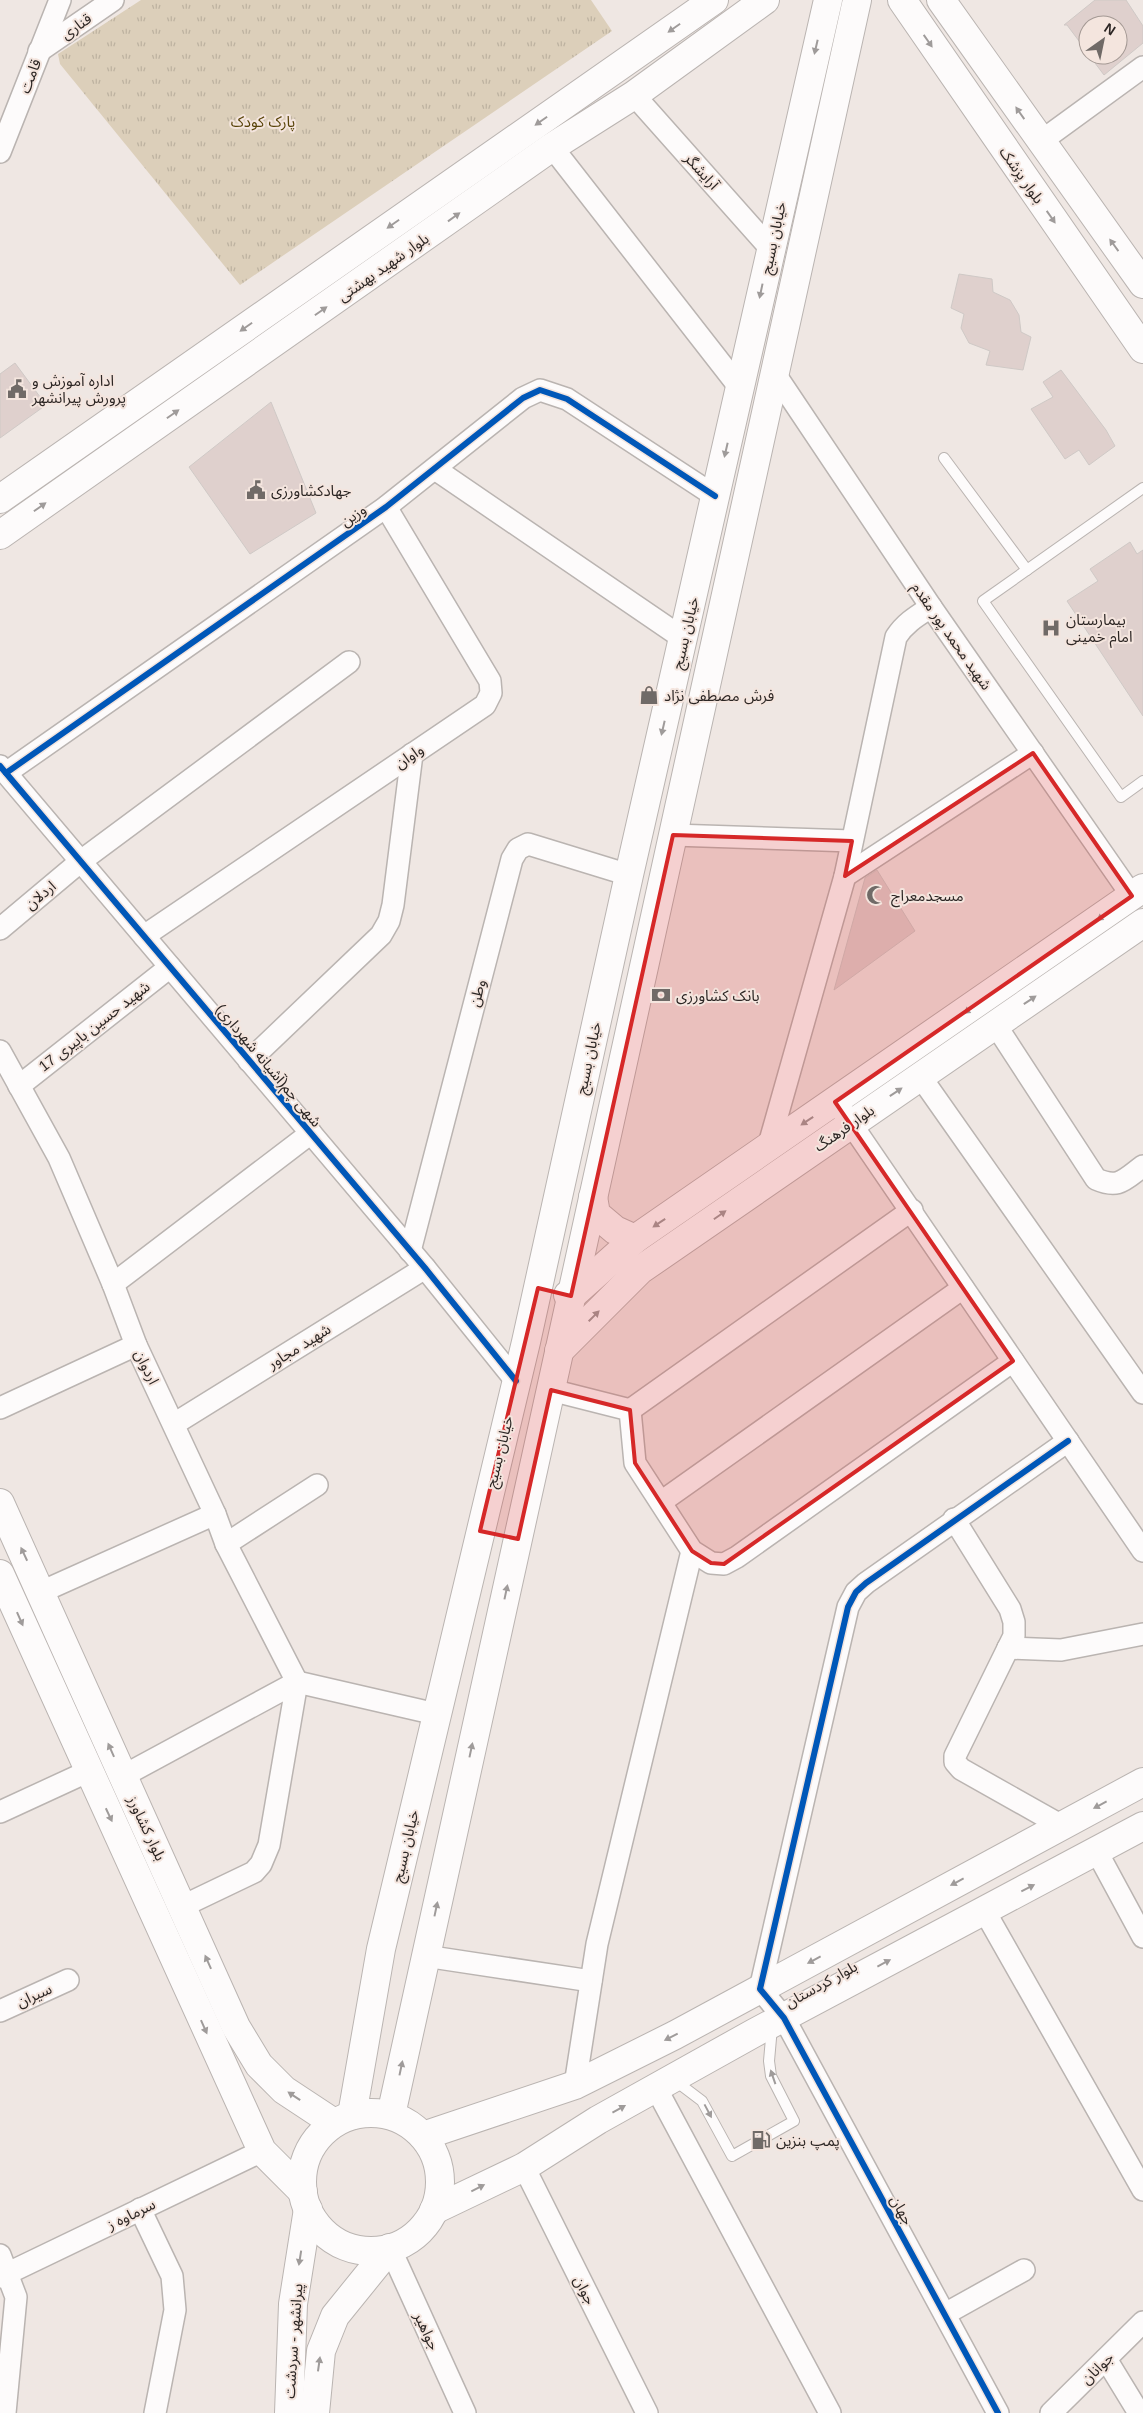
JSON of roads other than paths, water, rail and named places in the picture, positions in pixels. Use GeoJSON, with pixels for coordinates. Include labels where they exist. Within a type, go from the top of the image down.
{"type":"FeatureCollection","features":[{"type":"Feature","properties":{"kind":"main road","name":"بلوار شهید بهشتی"},"geometry":{"type":"LineString","coordinates":[[0,499],[714,0]]}},
{"type":"Feature","properties":{"kind":"main road","name":"بلوار شهید بهشتی"},"geometry":{"type":"LineString","coordinates":[[0,535],[552,147],[634,95],[765,0]]}},
{"type":"Feature","properties":{"kind":"main road","name":"خیابان بسیج"},"geometry":{"type":"LineString","coordinates":[[343,2119],[436,1714],[538,1288],[770,248],[828,0]]}},
{"type":"Feature","properties":{"kind":"main road","name":"خیابان بسیج"},"geometry":{"type":"LineString","coordinates":[[390,2116],[857,0]]}},
{"type":"Feature","properties":{"kind":"main road","name":"بلوار پزشک"},"geometry":{"type":"LineString","coordinates":[[902,0],[1143,349]]}},
{"type":"Feature","properties":{"kind":"main road"},"geometry":{"type":"LineString","coordinates":[[941,0],[1040,142],[1140,273]]}},
{"type":"Feature","properties":{"kind":"main road"},"geometry":{"type":"LineString","coordinates":[[278,304],[295,328]]}},
{"type":"Feature","properties":{"kind":"main road"},"geometry":{"type":"LineString","coordinates":[[52,462],[68,488]]}},
{"type":"Feature","properties":{"kind":"main road","name":"بلوار فرهنگ"},"geometry":{"type":"LineString","coordinates":[[559,1351],[640,1270],[843,1113],[1138,892]]}},
{"type":"Feature","properties":{"kind":"main road","name":"بلوار فرهنگ"},"geometry":{"type":"LineString","coordinates":[[571,1296],[629,1243],[768,1148],[920,1076],[1143,924]]}},
{"type":"Feature","properties":{"kind":"main road"},"geometry":{"type":"LineString","coordinates":[[593,1197],[596,1214],[629,1243],[640,1270]]}},
{"type":"Feature","properties":{"kind":"main road"},"geometry":{"type":"LineString","coordinates":[[538,1288],[571,1296]]}},
{"type":"Feature","properties":{"kind":"main road","name":"بلوار کشاورز"},"geometry":{"type":"LineString","coordinates":[[0,1503],[236,2027],[259,2065],[284,2090],[343,2119]]}},
{"type":"Feature","properties":{"kind":"main road"},"geometry":{"type":"LineString","coordinates":[[480,1531],[518,1539]]}},
{"type":"Feature","properties":{"kind":"main road","name":"بلوار کشاورز"},"geometry":{"type":"LineString","coordinates":[[0,1574],[262,2151],[306,2201]]}},
{"type":"Feature","properties":{"kind":"main road","name":"بلوار کردستان"},"geometry":{"type":"LineString","coordinates":[[423,2136],[574,2085],[675,2035],[1143,1782]]}},
{"type":"Feature","properties":{"kind":"main road","name":"بلوار کردستان"},"geometry":{"type":"LineString","coordinates":[[434,2210],[524,2167],[598,2120],[778,2021],[1143,1826]]}},
{"type":"Feature","properties":{"kind":"main road"},"geometry":{"type":"LineString","coordinates":[[371,2113],[390,2116],[408,2124],[423,2136],[434,2153],[440,2172],[440,2191],[434,2210],[418,2232],[408,2240],[390,2248],[370,2251],[351,2248],[333,2239],[319,2226],[306,2201],[303,2172],[308,2153],[319,2136],[343,2119],[371,2113]]}},
{"type":"Feature","properties":{"kind":"main road","name":"پیرانشهر - سردشت"},"geometry":{"type":"LineString","coordinates":[[289,2413],[292,2304],[306,2201]]}},
{"type":"Feature","properties":{"kind":"main road"},"geometry":{"type":"LineString","coordinates":[[315,2413],[321,2351],[335,2316],[390,2248]]}},
{"type":"Feature","properties":{"kind":"street","name":"قامت"},"geometry":{"type":"LineString","coordinates":[[0,152],[60,0]]}},
{"type":"Feature","properties":{"kind":"street","name":"قناری"},"geometry":{"type":"LineString","coordinates":[[40,52],[113,0]]}},
{"type":"Feature","properties":{"kind":"street"},"geometry":{"type":"LineString","coordinates":[[1040,142],[1143,66]]}},
{"type":"Feature","properties":{"kind":"street","name":"آرایشگر"},"geometry":{"type":"LineString","coordinates":[[634,95],[770,248]]}},
{"type":"Feature","properties":{"kind":"street"},"geometry":{"type":"LineString","coordinates":[[552,147],[740,388]]}},
{"type":"Feature","properties":{"kind":"street","name":"شهید محمد پور مقدم"},"geometry":{"type":"LineString","coordinates":[[774,374],[931,607],[1033,753],[1138,892]]}},
{"type":"Feature","properties":{"kind":"street","name":"وزین"},"geometry":{"type":"LineString","coordinates":[[3,769],[386,507],[523,398],[540,390],[566,399],[715,496]]}},
{"type":"Feature","properties":{"kind":"street"},"geometry":{"type":"LineString","coordinates":[[435,469],[684,639]]}},
{"type":"Feature","properties":{"kind":"street","name":"واوان"},"geometry":{"type":"LineString","coordinates":[[144,936],[485,704],[491,693],[490,681],[386,507]]}},
{"type":"Feature","properties":{"kind":"street"},"geometry":{"type":"LineString","coordinates":[[768,1148],[846,876],[896,637],[912,619],[931,607]]}},
{"type":"Feature","properties":{"kind":"street","name":"اردلان"},"geometry":{"type":"LineString","coordinates":[[0,929],[80,861],[349,662]]}},
{"type":"Feature","properties":{"kind":"street"},"geometry":{"type":"LineString","coordinates":[[846,876],[1033,753]]}},
{"type":"Feature","properties":{"kind":"street"},"geometry":{"type":"LineString","coordinates":[[249,1061],[381,935],[389,921],[393,905],[412,754]]}},
{"type":"Feature","properties":{"kind":"street","name":"شهی چم(آشیانه شهرداری)"},"geometry":{"type":"LineString","coordinates":[[3,769],[425,1268],[516,1381]]}},
{"type":"Feature","properties":{"kind":"street"},"geometry":{"type":"LineString","coordinates":[[673,835],[852,841]]}},
{"type":"Feature","properties":{"kind":"street","name":"وطن"},"geometry":{"type":"LineString","coordinates":[[410,1251],[512,859],[518,849],[528,844],[629,875]]}},
{"type":"Feature","properties":{"kind":"street","name":"شهید حسین باپیری 17"},"geometry":{"type":"LineString","coordinates":[[19,1086],[170,967]]}},
{"type":"Feature","properties":{"kind":"street"},"geometry":{"type":"LineString","coordinates":[[995,1024],[1096,1179],[1109,1185],[1119,1183],[1143,1166]]}},
{"type":"Feature","properties":{"kind":"street","name":"اردوان"},"geometry":{"type":"LineString","coordinates":[[0,1051],[59,1158],[113,1284],[136,1345],[215,1514],[226,1544],[297,1682]]}},
{"type":"Feature","properties":{"kind":"street"},"geometry":{"type":"LineString","coordinates":[[920,1076],[1143,1393]]}},
{"type":"Feature","properties":{"kind":"street"},"geometry":{"type":"LineString","coordinates":[[843,1113],[912,1210],[963,1288],[1143,1551]]}},
{"type":"Feature","properties":{"kind":"street"},"geometry":{"type":"LineString","coordinates":[[113,1284],[310,1133]]}},
{"type":"Feature","properties":{"kind":"street"},"geometry":{"type":"LineString","coordinates":[[551,1390],[630,1410],[912,1210]]}},
{"type":"Feature","properties":{"kind":"street","name":"شهید مجاور"},"geometry":{"type":"LineString","coordinates":[[174,1424],[425,1268]]}},
{"type":"Feature","properties":{"kind":"street"},"geometry":{"type":"LineString","coordinates":[[661,1502],[963,1288]]}},
{"type":"Feature","properties":{"kind":"street"},"geometry":{"type":"LineString","coordinates":[[0,1408],[136,1345]]}},
{"type":"Feature","properties":{"kind":"street"},"geometry":{"type":"LineString","coordinates":[[630,1410],[635,1463],[692,1551],[711,1563],[724,1564],[738,1557],[1013,1361]]}},
{"type":"Feature","properties":{"kind":"street"},"geometry":{"type":"LineString","coordinates":[[760,1989],[848,1607],[856,1592],[954,1519],[1068,1441]]}},
{"type":"Feature","properties":{"kind":"street"},"geometry":{"type":"LineString","coordinates":[[226,1544],[317,1485]]}},
{"type":"Feature","properties":{"kind":"street"},"geometry":{"type":"LineString","coordinates":[[41,1592],[215,1514]]}},
{"type":"Feature","properties":{"kind":"street"},"geometry":{"type":"LineString","coordinates":[[954,1519],[1010,1610],[1014,1622],[1014,1636],[955,1756],[955,1762],[961,1769],[1062,1826]]}},
{"type":"Feature","properties":{"kind":"street"},"geometry":{"type":"LineString","coordinates":[[574,2085],[600,1934],[692,1551]]}},
{"type":"Feature","properties":{"kind":"street"},"geometry":{"type":"LineString","coordinates":[[1008,1648],[1061,1650],[1143,1634]]}},
{"type":"Feature","properties":{"kind":"street"},"geometry":{"type":"LineString","coordinates":[[183,1906],[254,1872],[261,1864],[269,1845],[297,1682]]}},
{"type":"Feature","properties":{"kind":"street"},"geometry":{"type":"LineString","coordinates":[[123,1776],[297,1682],[436,1714]]}},
{"type":"Feature","properties":{"kind":"street"},"geometry":{"type":"LineString","coordinates":[[0,1812],[89,1771]]}},
{"type":"Feature","properties":{"kind":"street"},"geometry":{"type":"LineString","coordinates":[[1097,1852],[1143,1938]]}},
{"type":"Feature","properties":{"kind":"street"},"geometry":{"type":"LineString","coordinates":[[984,1910],[1143,2190]]}},
{"type":"Feature","properties":{"kind":"street"},"geometry":{"type":"LineString","coordinates":[[425,1956],[591,1981]]}},
{"type":"Feature","properties":{"kind":"street","name":"سیران"},"geometry":{"type":"LineString","coordinates":[[0,2011],[68,1980]]}},
{"type":"Feature","properties":{"kind":"street","name":"جهان"},"geometry":{"type":"LineString","coordinates":[[760,1989],[945,2314],[998,2413]]}},
{"type":"Feature","properties":{"kind":"street"},"geometry":{"type":"LineString","coordinates":[[664,2084],[830,2413]]}},
{"type":"Feature","properties":{"kind":"street","name":"سرماوه ز"},"geometry":{"type":"LineString","coordinates":[[3,2268],[140,2209],[262,2151]]}},
{"type":"Feature","properties":{"kind":"street","name":"جوان"},"geometry":{"type":"LineString","coordinates":[[524,2167],[647,2413]]}},
{"type":"Feature","properties":{"kind":"street"},"geometry":{"type":"LineString","coordinates":[[140,2209],[172,2276],[175,2310],[155,2413]]}},
{"type":"Feature","properties":{"kind":"street","name":"جواهیر"},"geometry":{"type":"LineString","coordinates":[[390,2248],[465,2413]]}},
{"type":"Feature","properties":{"kind":"street"},"geometry":{"type":"LineString","coordinates":[[3,2268],[16,2297],[5,2413]]}},
{"type":"Feature","properties":{"kind":"street"},"geometry":{"type":"LineString","coordinates":[[945,2314],[1024,2270]]}},
{"type":"Feature","properties":{"kind":"street","name":"جوانان"},"geometry":{"type":"LineString","coordinates":[[1051,2413],[1143,2322]]}},
{"type":"Feature","properties":{"kind":"street"},"geometry":{"type":"LineString","coordinates":[[1106,2359],[1139,2413]]}},
{"type":"Feature","properties":{"kind":"lane"},"geometry":{"type":"LineString","coordinates":[[944,458],[1028,570]]}},
{"type":"Feature","properties":{"kind":"lane"},"geometry":{"type":"LineString","coordinates":[[1143,489],[983,601],[1121,797],[1143,781]]}},
{"type":"Feature","properties":{"kind":"lane"},"geometry":{"type":"LineString","coordinates":[[664,2084],[702,2102],[732,2156],[794,2121],[771,2076],[769,2061],[778,2021]]}},
{"type":"Feature","properties":{"kind":"place","name":"اداره آموزش و پرورش پیرانشهر"},"geometry":{"type":"Point","coordinates":[17,389]}},
{"type":"Feature","properties":{"kind":"place","name":"جهادکشاورزی"},"geometry":{"type":"Point","coordinates":[256,490]}},
{"type":"Feature","properties":{"kind":"place","name":"بیمارستان امام خمینی"},"geometry":{"type":"Point","coordinates":[1051,628]}},
{"type":"Feature","properties":{"kind":"place","name":"فرش مصطفی نژاد"},"geometry":{"type":"Point","coordinates":[649,695]}},
{"type":"Feature","properties":{"kind":"place","name":"مسجدمعراج"},"geometry":{"type":"Point","coordinates":[876,895]}},
{"type":"Feature","properties":{"kind":"place","name":"بانک کشاورزی"},"geometry":{"type":"Point","coordinates":[661,995]}},
{"type":"Feature","properties":{"kind":"place","name":"پمپ بنزین"},"geometry":{"type":"Point","coordinates":[761,2140]}},
{"type":"Feature","properties":{"kind":"park label","name":"پارک کودک"},"geometry":{"type":"Point","coordinates":[263,121]}}]}
